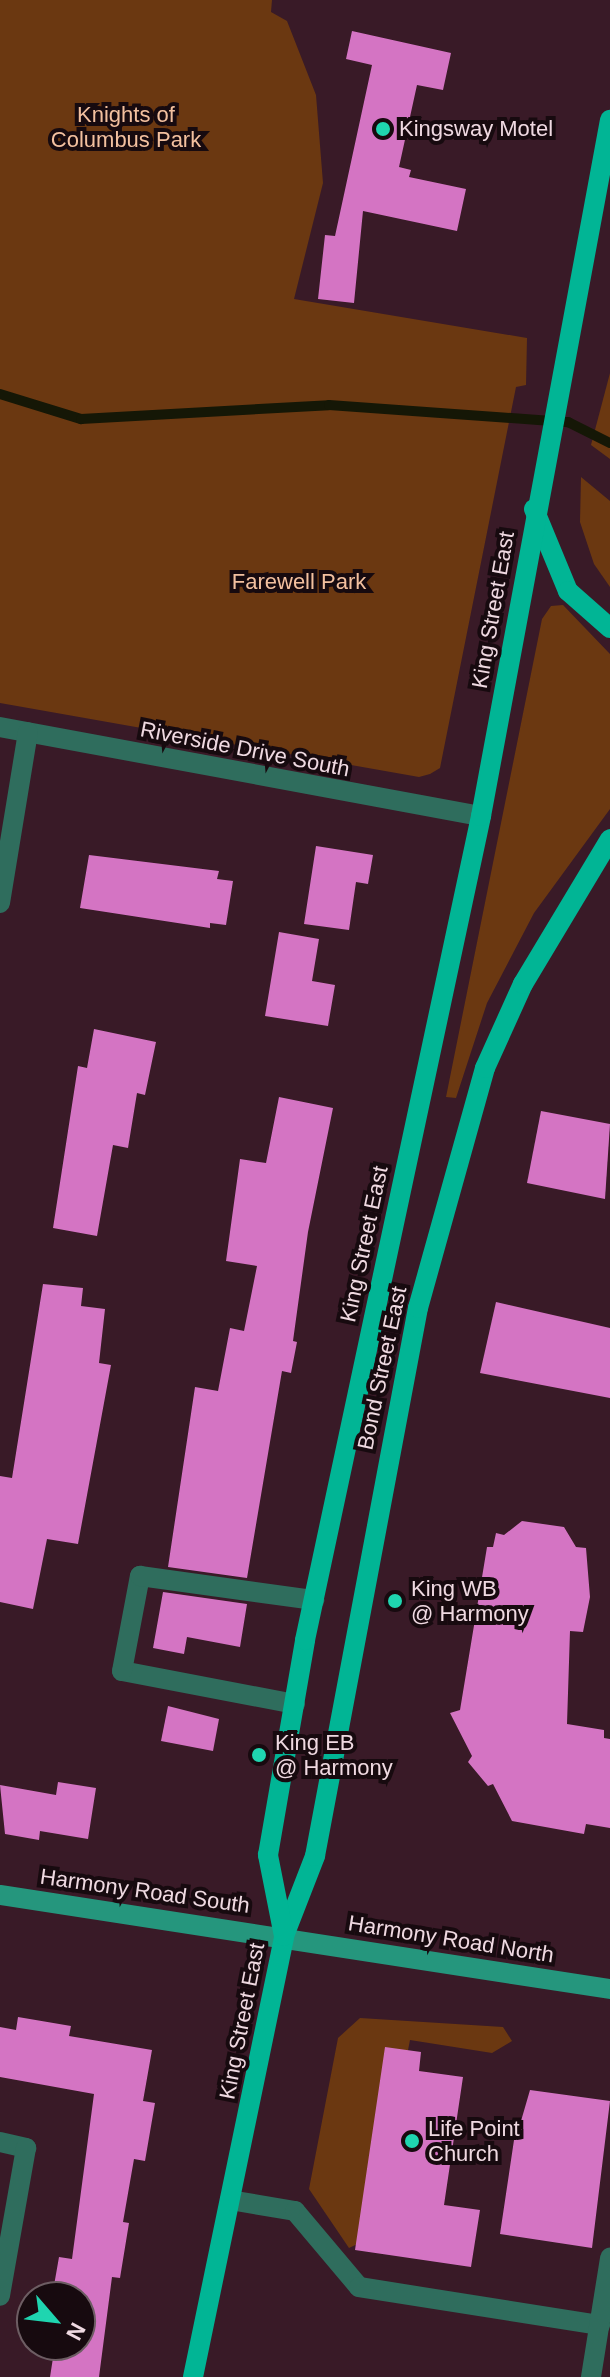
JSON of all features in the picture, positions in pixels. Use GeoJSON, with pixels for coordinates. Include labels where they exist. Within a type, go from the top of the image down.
{"type":"FeatureCollection","features":[{"type":"Feature","properties":{"kind":"main road","name":"King Street East"},"geometry":{"type":"LineString","coordinates":[[193,2377],[284,1936],[268,1855],[314,1600],[481,816],[541,471],[604,184],[610,120]]}},
{"type":"Feature","properties":{"kind":"main road"},"geometry":{"type":"LineString","coordinates":[[534,509],[568,591],[610,628]]}},
{"type":"Feature","properties":{"kind":"main road","name":"Bond Street East"},"geometry":{"type":"LineString","coordinates":[[284,1936],[315,1856],[418,1308],[485,1068],[523,984],[610,839]]}},
{"type":"Feature","properties":{"kind":"main road","name":"Harmony Road South"},"geometry":{"type":"LineString","coordinates":[[0,1895],[284,1936]]}},
{"type":"Feature","properties":{"kind":"main road","name":"Harmony Road North"},"geometry":{"type":"LineString","coordinates":[[284,1936],[610,1989]]}},
{"type":"Feature","properties":{"kind":"street","name":"Riverside Drive South"},"geometry":{"type":"LineString","coordinates":[[0,727],[481,816]]}},
{"type":"Feature","properties":{"kind":"street"},"geometry":{"type":"LineString","coordinates":[[0,903],[28,732]]}},
{"type":"Feature","properties":{"kind":"street"},"geometry":{"type":"LineString","coordinates":[[295,1704],[122,1671],[140,1576],[314,1600]]}},
{"type":"Feature","properties":{"kind":"street"},"geometry":{"type":"LineString","coordinates":[[0,2142],[26,2148],[0,2296]]}},
{"type":"Feature","properties":{"kind":"street"},"geometry":{"type":"LineString","coordinates":[[230,2200],[295,2211],[359,2287],[600,2325]]}},
{"type":"Feature","properties":{"kind":"street"},"geometry":{"type":"LineString","coordinates":[[591,2377],[610,2258]]}},
{"type":"Feature","properties":{"kind":"green space"},"geometry":{"type":"Polygon","coordinates":[[[0,0],[272,0],[271,12],[287,21],[316,95],[323,183],[294,299],[527,338],[526,385],[516,387],[440,768],[430,774],[419,777],[0,703],[0,0]]]}},
{"type":"Feature","properties":{"kind":"green space"},"geometry":{"type":"Polygon","coordinates":[[[610,373],[610,459],[591,445],[610,373]]]}},
{"type":"Feature","properties":{"kind":"green space"},"geometry":{"type":"Polygon","coordinates":[[[581,477],[610,501],[610,587],[594,564],[580,522],[581,477]]]}},
{"type":"Feature","properties":{"kind":"green space"},"geometry":{"type":"Polygon","coordinates":[[[563,605],[610,654],[610,809],[534,913],[487,1003],[456,1098],[446,1097],[542,619],[551,606],[563,605]]]}},
{"type":"Feature","properties":{"kind":"green space"},"geometry":{"type":"Polygon","coordinates":[[[360,2018],[503,2027],[512,2041],[492,2053],[410,2040],[372,2237],[349,2248],[309,2189],[338,2038],[360,2018]]]}},
{"type":"Feature","properties":{"kind":"building","name":"Kingsway Motel"},"geometry":{"type":"Polygon","coordinates":[[[352,31],[451,53],[443,90],[417,85],[399,167],[411,170],[409,177],[466,189],[457,231],[363,211],[354,303],[318,299],[325,235],[335,236],[372,65],[346,59],[352,31]]]}},
{"type":"Feature","properties":{"kind":"building"},"geometry":{"type":"Polygon","coordinates":[[[316,846],[373,855],[368,884],[356,882],[349,930],[304,924],[316,846]]]}},
{"type":"Feature","properties":{"kind":"building"},"geometry":{"type":"Polygon","coordinates":[[[89,855],[219,871],[217,879],[233,881],[226,925],[210,923],[210,928],[80,908],[89,855]]]}},
{"type":"Feature","properties":{"kind":"building"},"geometry":{"type":"Polygon","coordinates":[[[279,932],[319,939],[312,981],[335,985],[328,1026],[265,1016],[279,932]]]}},
{"type":"Feature","properties":{"kind":"building"},"geometry":{"type":"Polygon","coordinates":[[[94,1029],[156,1042],[145,1095],[137,1093],[128,1148],[113,1145],[97,1236],[53,1228],[78,1066],[87,1068],[94,1029]]]}},
{"type":"Feature","properties":{"kind":"building"},"geometry":{"type":"Polygon","coordinates":[[[279,1097],[333,1108],[308,1232],[293,1341],[297,1342],[291,1373],[282,1371],[247,1578],[168,1567],[195,1387],[218,1391],[230,1328],[244,1331],[257,1266],[226,1261],[240,1159],[266,1163],[279,1097]]]}},
{"type":"Feature","properties":{"kind":"building"},"geometry":{"type":"Polygon","coordinates":[[[541,1111],[610,1124],[605,1199],[527,1183],[541,1111]]]}},
{"type":"Feature","properties":{"kind":"building"},"geometry":{"type":"Polygon","coordinates":[[[43,1284],[83,1288],[81,1306],[105,1309],[99,1363],[111,1365],[78,1544],[47,1539],[33,1609],[0,1602],[0,1476],[12,1478],[43,1284]]]}},
{"type":"Feature","properties":{"kind":"building"},"geometry":{"type":"Polygon","coordinates":[[[496,1302],[610,1328],[610,1398],[480,1373],[496,1302]]]}},
{"type":"Feature","properties":{"kind":"building"},"geometry":{"type":"Polygon","coordinates":[[[522,1521],[564,1527],[576,1547],[586,1548],[590,1597],[583,1632],[570,1631],[567,1724],[604,1730],[604,1738],[610,1739],[610,1828],[586,1824],[584,1834],[512,1821],[493,1784],[488,1786],[468,1762],[472,1756],[450,1713],[460,1710],[487,1547],[493,1547],[496,1533],[504,1535],[522,1521]]]}},
{"type":"Feature","properties":{"kind":"building"},"geometry":{"type":"Polygon","coordinates":[[[163,1592],[247,1604],[240,1647],[187,1637],[184,1654],[153,1648],[163,1592]]]}},
{"type":"Feature","properties":{"kind":"building"},"geometry":{"type":"Polygon","coordinates":[[[168,1706],[219,1719],[213,1751],[161,1741],[168,1706]]]}},
{"type":"Feature","properties":{"kind":"building"},"geometry":{"type":"Polygon","coordinates":[[[58,1782],[96,1788],[88,1839],[40,1831],[39,1840],[5,1834],[0,1785],[56,1795],[58,1782]]]}},
{"type":"Feature","properties":{"kind":"building"},"geometry":{"type":"Polygon","coordinates":[[[18,2017],[71,2026],[69,2036],[152,2050],[143,2101],[155,2103],[145,2161],[134,2159],[123,2222],[129,2223],[120,2278],[112,2277],[99,2377],[50,2377],[52,2361],[96,2361],[96,2281],[55,2281],[59,2257],[72,2259],[94,2094],[0,2077],[0,2027],[16,2030],[18,2017]]]}},
{"type":"Feature","properties":{"kind":"building","name":"Life Point Church"},"geometry":{"type":"Polygon","coordinates":[[[385,2047],[421,2052],[419,2071],[463,2077],[444,2205],[480,2210],[471,2267],[355,2250],[385,2047]]]}},
{"type":"Feature","properties":{"kind":"building"},"geometry":{"type":"Polygon","coordinates":[[[530,2090],[610,2101],[592,2248],[500,2234],[517,2120],[521,2121],[530,2090]]]}},
{"type":"Feature","properties":{"kind":"waterway"},"geometry":{"type":"LineString","coordinates":[[0,394],[81,419],[329,405],[568,422],[610,443]]}},
{"type":"Feature","properties":{"kind":"place","name":"Kingsway Motel"},"geometry":{"type":"Point","coordinates":[383,129]}},
{"type":"Feature","properties":{"kind":"place","name":"King WB @ Harmony"},"geometry":{"type":"Point","coordinates":[395,1601]}},
{"type":"Feature","properties":{"kind":"place","name":"King EB @ Harmony"},"geometry":{"type":"Point","coordinates":[259,1755]}},
{"type":"Feature","properties":{"kind":"place","name":"Life Point Church"},"geometry":{"type":"Point","coordinates":[412,2141]}},
{"type":"Feature","properties":{"kind":"park label","name":"Knights of Columbus Park"},"geometry":{"type":"Point","coordinates":[126,126]}},
{"type":"Feature","properties":{"kind":"park label","name":"Farewell Park"},"geometry":{"type":"Point","coordinates":[299,582]}}]}
